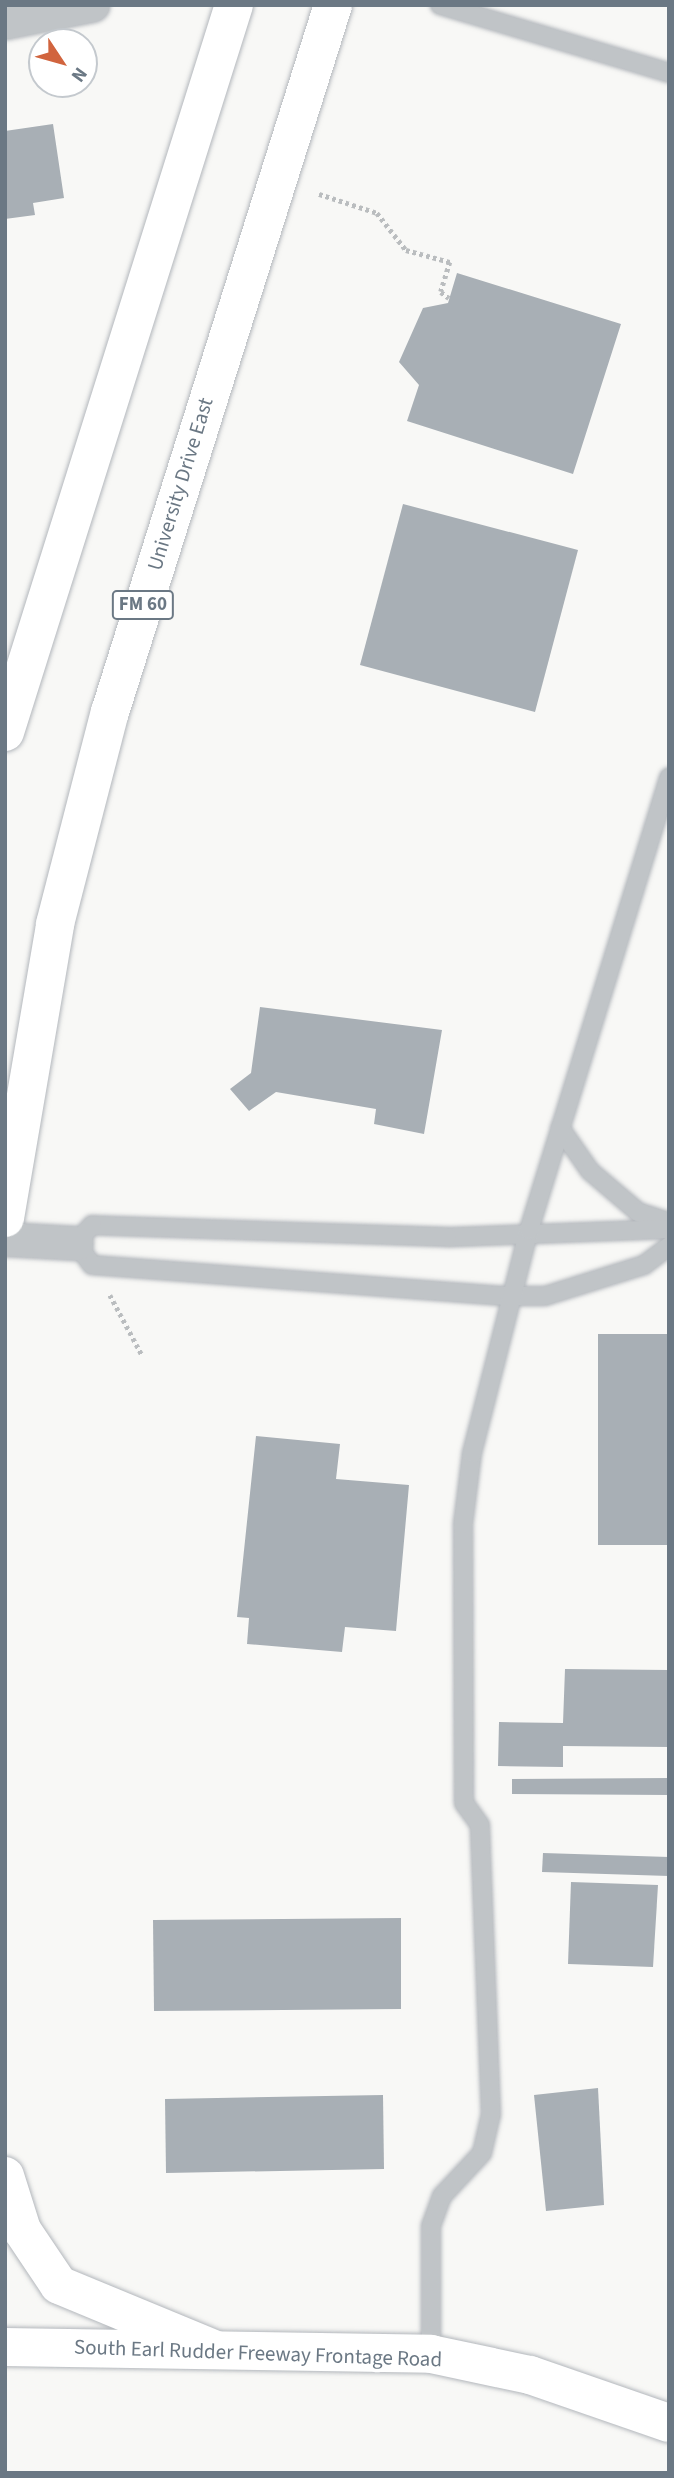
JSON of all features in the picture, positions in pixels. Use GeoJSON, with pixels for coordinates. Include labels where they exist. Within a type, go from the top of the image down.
{"type":"FeatureCollection","features":[{"type":"Feature","properties":{"kind":"main road"},"geometry":{"type":"LineString","coordinates":[[5,732],[233,5]]}},
{"type":"Feature","properties":{"kind":"main road","name":"University Drive East"},"geometry":{"type":"LineString","coordinates":[[5,1218],[55,924],[110,712],[333,5]]}},
{"type":"Feature","properties":{"kind":"main road"},"geometry":{"type":"LineString","coordinates":[[5,2176],[22,2230],[59,2285],[211,2348]]}},
{"type":"Feature","properties":{"kind":"main road","name":"South Earl Rudder Freeway Frontage Road"},"geometry":{"type":"LineString","coordinates":[[5,2347],[211,2348],[431,2354],[530,2375],[669,2423]]}},
{"type":"Feature","properties":{"kind":"street"},"geometry":{"type":"LineString","coordinates":[[5,22],[92,5]]}},
{"type":"Feature","properties":{"kind":"street"},"geometry":{"type":"LineString","coordinates":[[5,1239],[76,1243]]}},
{"type":"Feature","properties":{"kind":"lane"},"geometry":{"type":"LineString","coordinates":[[440,5],[669,73]]}},
{"type":"Feature","properties":{"kind":"lane"},"geometry":{"type":"LineString","coordinates":[[431,2354],[431,2226],[442,2196],[482,2153],[491,2115],[480,1825],[464,1803],[463,1524],[472,1453],[509,1296],[528,1230],[669,776]]}},
{"type":"Feature","properties":{"kind":"lane"},"geometry":{"type":"LineString","coordinates":[[560,1128],[590,1171],[638,1212],[669,1222]]}},
{"type":"Feature","properties":{"kind":"lane"},"geometry":{"type":"LineString","coordinates":[[669,1229],[528,1230],[447,1237],[92,1225],[76,1243],[92,1265],[509,1296],[545,1296],[644,1265],[669,1247]]}},
{"type":"Feature","properties":{"kind":"path"},"geometry":{"type":"LineString","coordinates":[[319,194],[377,213],[406,250],[450,262],[441,292],[449,298]]}},
{"type":"Feature","properties":{"kind":"path"},"geometry":{"type":"LineString","coordinates":[[108,1287],[142,1355]]}},
{"type":"Feature","properties":{"kind":"building"},"geometry":{"type":"Polygon","coordinates":[[[53,124],[64,198],[33,203],[35,215],[5,219],[5,131],[53,124]]]}},
{"type":"Feature","properties":{"kind":"building"},"geometry":{"type":"Polygon","coordinates":[[[457,273],[621,324],[573,474],[407,421],[419,385],[399,362],[423,308],[448,303],[457,273]]]}},
{"type":"Feature","properties":{"kind":"building"},"geometry":{"type":"Polygon","coordinates":[[[403,504],[578,550],[535,712],[360,665],[403,504]]]}},
{"type":"Feature","properties":{"kind":"building"},"geometry":{"type":"Polygon","coordinates":[[[260,1007],[442,1030],[424,1134],[374,1124],[376,1109],[276,1092],[249,1111],[230,1089],[251,1073],[260,1007]]]}},
{"type":"Feature","properties":{"kind":"building"},"geometry":{"type":"Polygon","coordinates":[[[598,1334],[669,1334],[669,1545],[598,1545],[598,1334]]]}},
{"type":"Feature","properties":{"kind":"building"},"geometry":{"type":"Polygon","coordinates":[[[256,1436],[340,1444],[336,1479],[409,1485],[396,1631],[345,1627],[342,1652],[247,1644],[249,1618],[237,1617],[256,1436]]]}},
{"type":"Feature","properties":{"kind":"building"},"geometry":{"type":"Polygon","coordinates":[[[565,1669],[669,1670],[669,1747],[563,1746],[563,1767],[498,1766],[499,1722],[563,1723],[565,1669]]]}},
{"type":"Feature","properties":{"kind":"building"},"geometry":{"type":"Polygon","coordinates":[[[669,1778],[669,1795],[512,1794],[512,1779],[669,1778]]]}},
{"type":"Feature","properties":{"kind":"building"},"geometry":{"type":"Polygon","coordinates":[[[543,1853],[669,1857],[669,1876],[542,1872],[543,1853]]]}},
{"type":"Feature","properties":{"kind":"building"},"geometry":{"type":"Polygon","coordinates":[[[571,1882],[658,1885],[653,1967],[568,1964],[571,1882]]]}},
{"type":"Feature","properties":{"kind":"building"},"geometry":{"type":"Polygon","coordinates":[[[401,1918],[401,2009],[154,2011],[153,1920],[401,1918]]]}},
{"type":"Feature","properties":{"kind":"building"},"geometry":{"type":"Polygon","coordinates":[[[598,2088],[604,2205],[546,2211],[534,2095],[598,2088]]]}},
{"type":"Feature","properties":{"kind":"building"},"geometry":{"type":"Polygon","coordinates":[[[383,2095],[384,2169],[166,2173],[165,2099],[383,2095]]]}}]}
